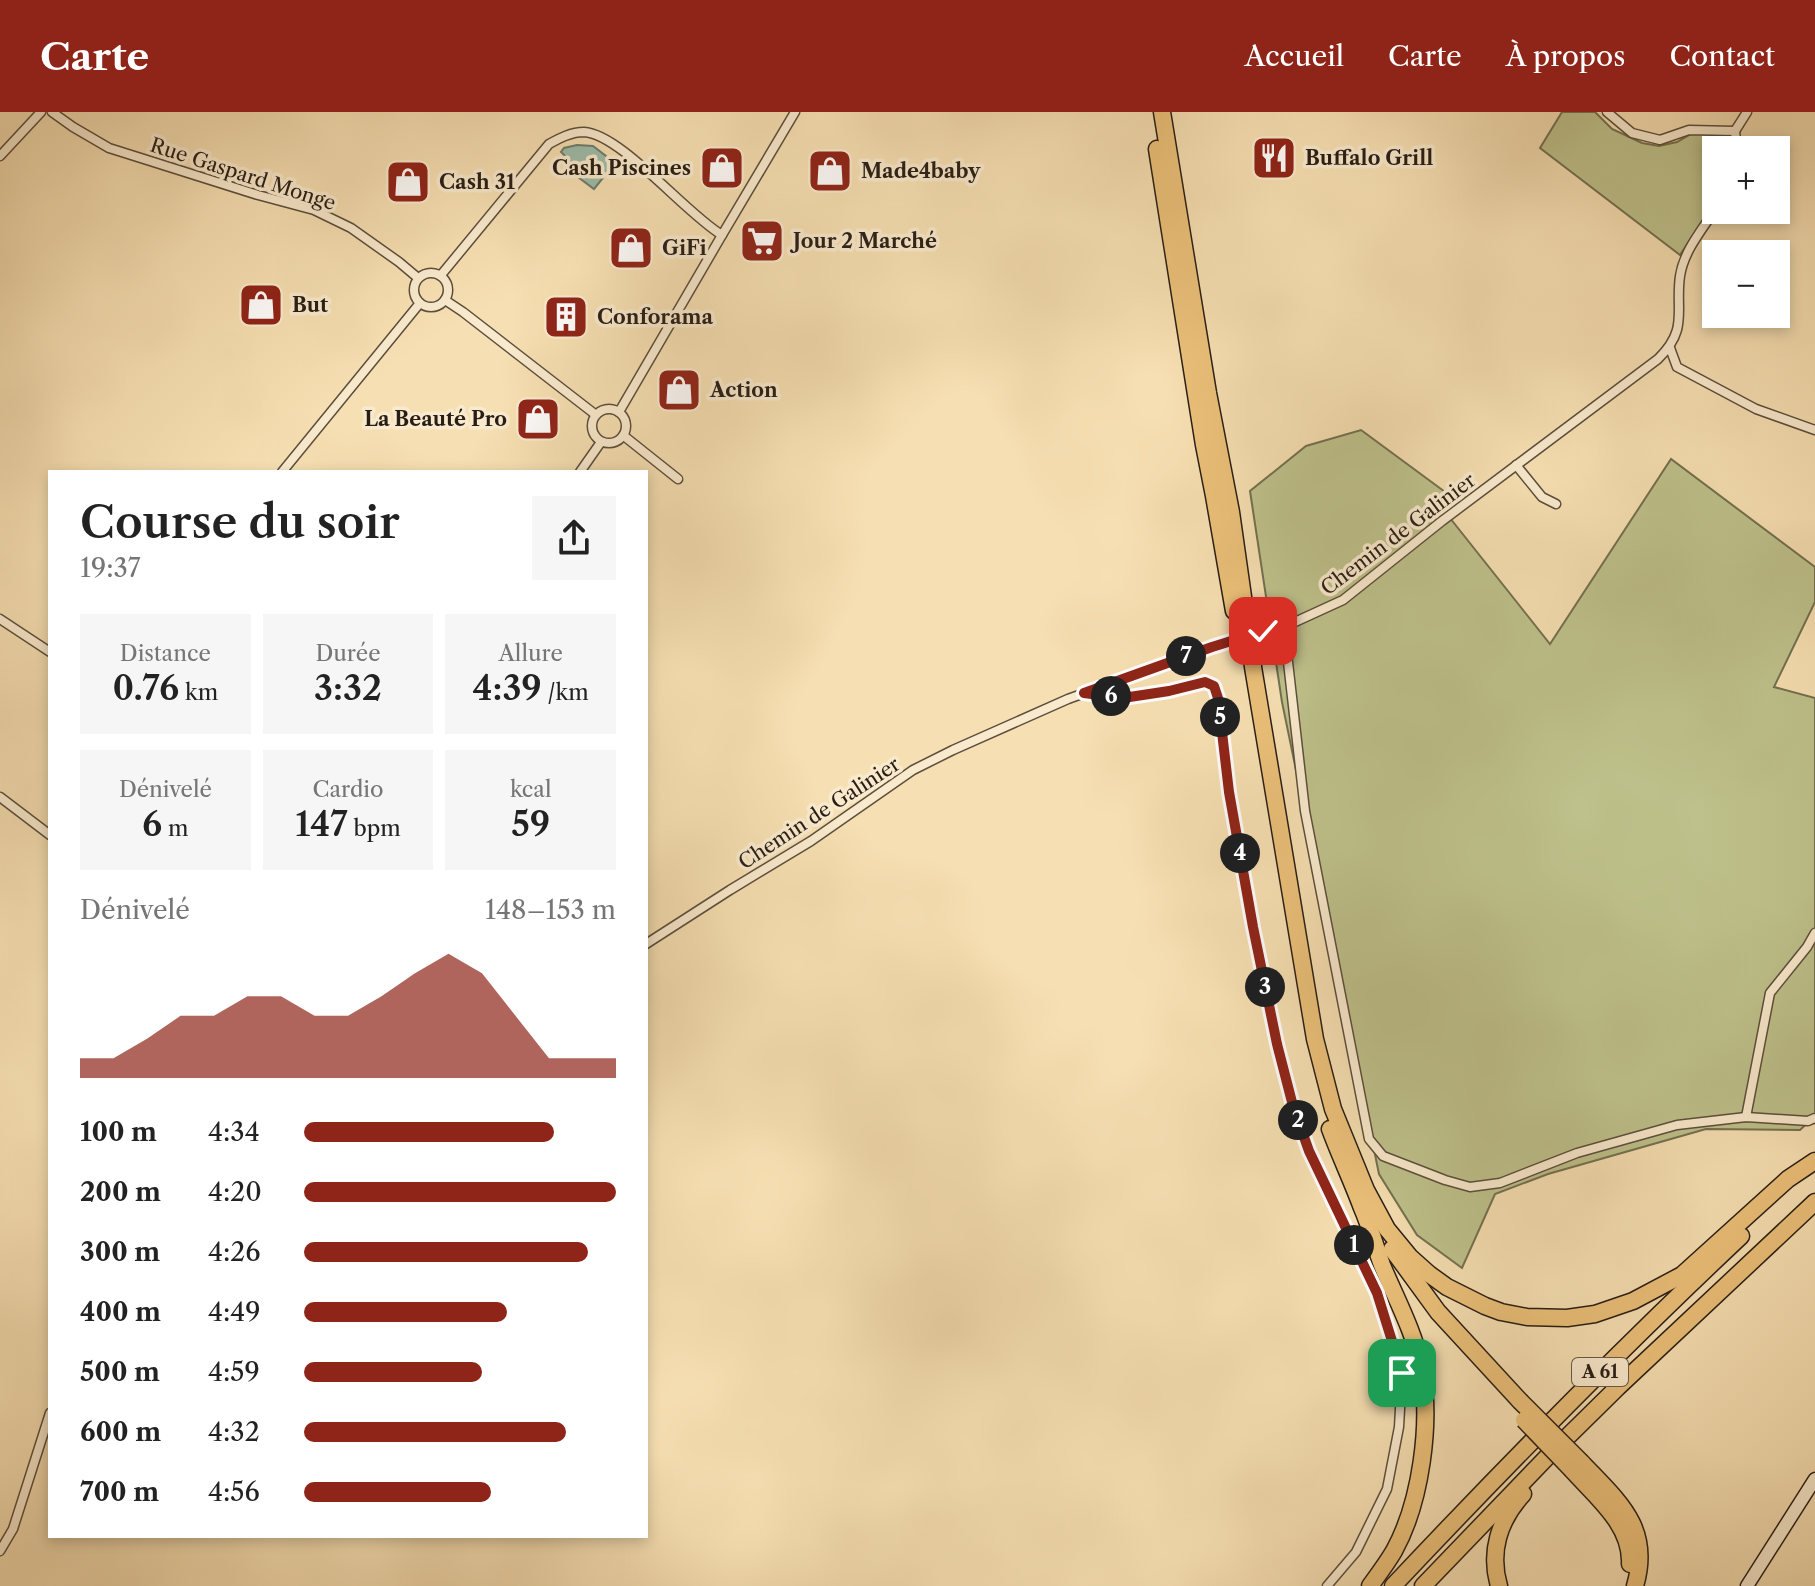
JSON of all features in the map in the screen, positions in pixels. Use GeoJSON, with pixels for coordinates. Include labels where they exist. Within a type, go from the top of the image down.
{"type":"FeatureCollection","features":[{"type":"Feature","properties":{"kind":"highway"},"geometry":{"type":"LineString","coordinates":[[1151,112],[1305,1041],[1321,1105],[1413,1337],[1421,1368],[1424,1444],[1417,1487],[1394,1550],[1370,1586]]}},
{"type":"Feature","properties":{"kind":"highway"},"geometry":{"type":"LineString","coordinates":[[1162,112],[1208,393],[1231,512],[1255,682],[1315,1039],[1333,1109],[1366,1190],[1395,1240],[1410,1257],[1447,1287],[1501,1312],[1527,1317],[1567,1318],[1595,1314],[1621,1306],[1682,1275],[1788,1179],[1815,1164]]}},
{"type":"Feature","properties":{"kind":"highway","name":"A 61"},"geometry":{"type":"LineString","coordinates":[[1393,1586],[1595,1377],[1815,1164]]}},
{"type":"Feature","properties":{"kind":"highway"},"geometry":{"type":"LineString","coordinates":[[1366,1190],[1376,1224],[1413,1280],[1516,1404]]}},
{"type":"Feature","properties":{"kind":"highway","name":"A 61"},"geometry":{"type":"LineString","coordinates":[[1423,1586],[1551,1453],[1815,1202]]}},
{"type":"Feature","properties":{"kind":"highway"},"geometry":{"type":"LineString","coordinates":[[1362,1207],[1430,1316],[1577,1467],[1616,1499],[1625,1511],[1639,1538],[1640,1569],[1635,1586]]}},
{"type":"Feature","properties":{"kind":"highway"},"geometry":{"type":"LineString","coordinates":[[1499,1586],[1494,1570],[1496,1539],[1517,1501],[1538,1478],[1551,1453]]}},
{"type":"Feature","properties":{"kind":"highway"},"geometry":{"type":"LineString","coordinates":[[1577,1467],[1626,1536],[1630,1560],[1624,1586]]}},
{"type":"Feature","properties":{"kind":"main road"},"geometry":{"type":"LineString","coordinates":[[1747,1586],[1815,1479]]}},
{"type":"Feature","properties":{"kind":"street"},"geometry":{"type":"LineString","coordinates":[[0,156],[41,112]]}},
{"type":"Feature","properties":{"kind":"street","name":"Rue Gaspard Monge"},"geometry":{"type":"LineString","coordinates":[[52,112],[109,148],[314,210],[351,228],[418,278]]}},
{"type":"Feature","properties":{"kind":"street"},"geometry":{"type":"LineString","coordinates":[[619,412],[795,112]]}},
{"type":"Feature","properties":{"kind":"street"},"geometry":{"type":"LineString","coordinates":[[1607,112],[1632,133],[1660,140],[1689,130],[1735,131]]}},
{"type":"Feature","properties":{"kind":"street"},"geometry":{"type":"LineString","coordinates":[[1736,136],[1735,131],[1747,112]]}},
{"type":"Feature","properties":{"kind":"street"},"geometry":{"type":"LineString","coordinates":[[441,275],[549,144],[566,135],[585,132],[609,141],[722,235]]}},
{"type":"Feature","properties":{"kind":"street"},"geometry":{"type":"LineString","coordinates":[[1706,224],[1688,252],[1680,275],[1680,320],[1670,348],[1677,367],[1756,409],[1815,430]]}},
{"type":"Feature","properties":{"kind":"street"},"geometry":{"type":"LineString","coordinates":[[429,272],[441,275],[448,287],[445,300],[433,307],[420,303],[413,291],[418,278],[429,272]]}},
{"type":"Feature","properties":{"kind":"street"},"geometry":{"type":"LineString","coordinates":[[445,300],[596,415]]}},
{"type":"Feature","properties":{"kind":"street"},"geometry":{"type":"LineString","coordinates":[[284,470],[420,303]]}},
{"type":"Feature","properties":{"kind":"street","name":"Chemin de Galinier"},"geometry":{"type":"LineString","coordinates":[[648,943],[811,841],[913,770],[953,750],[1084,693],[1212,647],[1284,627],[1343,600],[1670,348]]}},
{"type":"Feature","properties":{"kind":"street"},"geometry":{"type":"LineString","coordinates":[[607,409],[619,412],[627,423],[624,436],[618,442],[601,442],[592,426],[596,415],[607,409]]}},
{"type":"Feature","properties":{"kind":"street"},"geometry":{"type":"LineString","coordinates":[[624,436],[678,479]]}},
{"type":"Feature","properties":{"kind":"street"},"geometry":{"type":"LineString","coordinates":[[581,470],[601,442]]}},
{"type":"Feature","properties":{"kind":"street"},"geometry":{"type":"LineString","coordinates":[[1516,465],[1542,497],[1556,504]]}},
{"type":"Feature","properties":{"kind":"street"},"geometry":{"type":"LineString","coordinates":[[0,619],[48,651]]}},
{"type":"Feature","properties":{"kind":"street"},"geometry":{"type":"LineString","coordinates":[[1284,627],[1305,811],[1369,1139],[1383,1156],[1470,1187],[1500,1183],[1577,1153],[1677,1125],[1746,1117],[1808,1121],[1815,1118]]}},
{"type":"Feature","properties":{"kind":"street"},"geometry":{"type":"LineString","coordinates":[[1084,693],[1123,698],[1205,682],[1214,686],[1250,912],[1293,1106],[1309,1151],[1377,1293],[1402,1373],[1399,1427],[1387,1489],[1356,1552],[1327,1586]]}},
{"type":"Feature","properties":{"kind":"street"},"geometry":{"type":"LineString","coordinates":[[0,797],[48,833]]}},
{"type":"Feature","properties":{"kind":"street"},"geometry":{"type":"LineString","coordinates":[[1746,1117],[1770,993],[1815,933]]}},
{"type":"Feature","properties":{"kind":"street"},"geometry":{"type":"LineString","coordinates":[[0,1551],[13,1529],[48,1419]]}},
{"type":"Feature","properties":{"kind":"green space"},"geometry":{"type":"Polygon","coordinates":[[[1562,112],[1595,112],[1612,129],[1642,143],[1659,146],[1677,142],[1691,134],[1712,133],[1720,136],[1702,136],[1702,222],[1680,255],[1540,148],[1562,112]]]}},
{"type":"Feature","properties":{"kind":"green space"},"geometry":{"type":"Polygon","coordinates":[[[1361,430],[1460,503],[1450,518],[1550,644],[1671,459],[1815,567],[1815,602],[1774,687],[1815,698],[1815,1116],[1800,1130],[1706,1129],[1548,1174],[1495,1194],[1462,1268],[1417,1235],[1379,1174],[1282,702],[1250,491],[1306,446],[1361,430]]]}},
{"type":"Feature","properties":{"kind":"shaded area"},"geometry":{"type":"Polygon","coordinates":[[[593,146],[615,163],[594,189],[570,171],[572,163],[561,152],[564,148],[593,146]]]}},
{"type":"Feature","properties":{"kind":"place","name":"Buffalo Grill"},"geometry":{"type":"Point","coordinates":[1274,158]}},
{"type":"Feature","properties":{"kind":"place","name":"Cash Piscines"},"geometry":{"type":"Point","coordinates":[722,168]}},
{"type":"Feature","properties":{"kind":"place","name":"Made4baby"},"geometry":{"type":"Point","coordinates":[830,171]}},
{"type":"Feature","properties":{"kind":"place","name":"Cash 31"},"geometry":{"type":"Point","coordinates":[408,182]}},
{"type":"Feature","properties":{"kind":"place","name":"Jour 2 Marché"},"geometry":{"type":"Point","coordinates":[762,241]}},
{"type":"Feature","properties":{"kind":"place","name":"GiFi"},"geometry":{"type":"Point","coordinates":[631,248]}},
{"type":"Feature","properties":{"kind":"place","name":"But"},"geometry":{"type":"Point","coordinates":[261,305]}},
{"type":"Feature","properties":{"kind":"place","name":"Conforama"},"geometry":{"type":"Point","coordinates":[566,317]}},
{"type":"Feature","properties":{"kind":"place","name":"Action"},"geometry":{"type":"Point","coordinates":[679,390]}},
{"type":"Feature","properties":{"kind":"place","name":"La Beauté Pro"},"geometry":{"type":"Point","coordinates":[538,419]}},
{"type":"Feature","properties":{"kind":"route"},"geometry":{"type":"LineString","coordinates":[[1263,631],[1084,693],[1123,698],[1205,682],[1214,686],[1253,927],[1293,1106],[1309,1151],[1377,1293],[1402,1373]]}}]}
